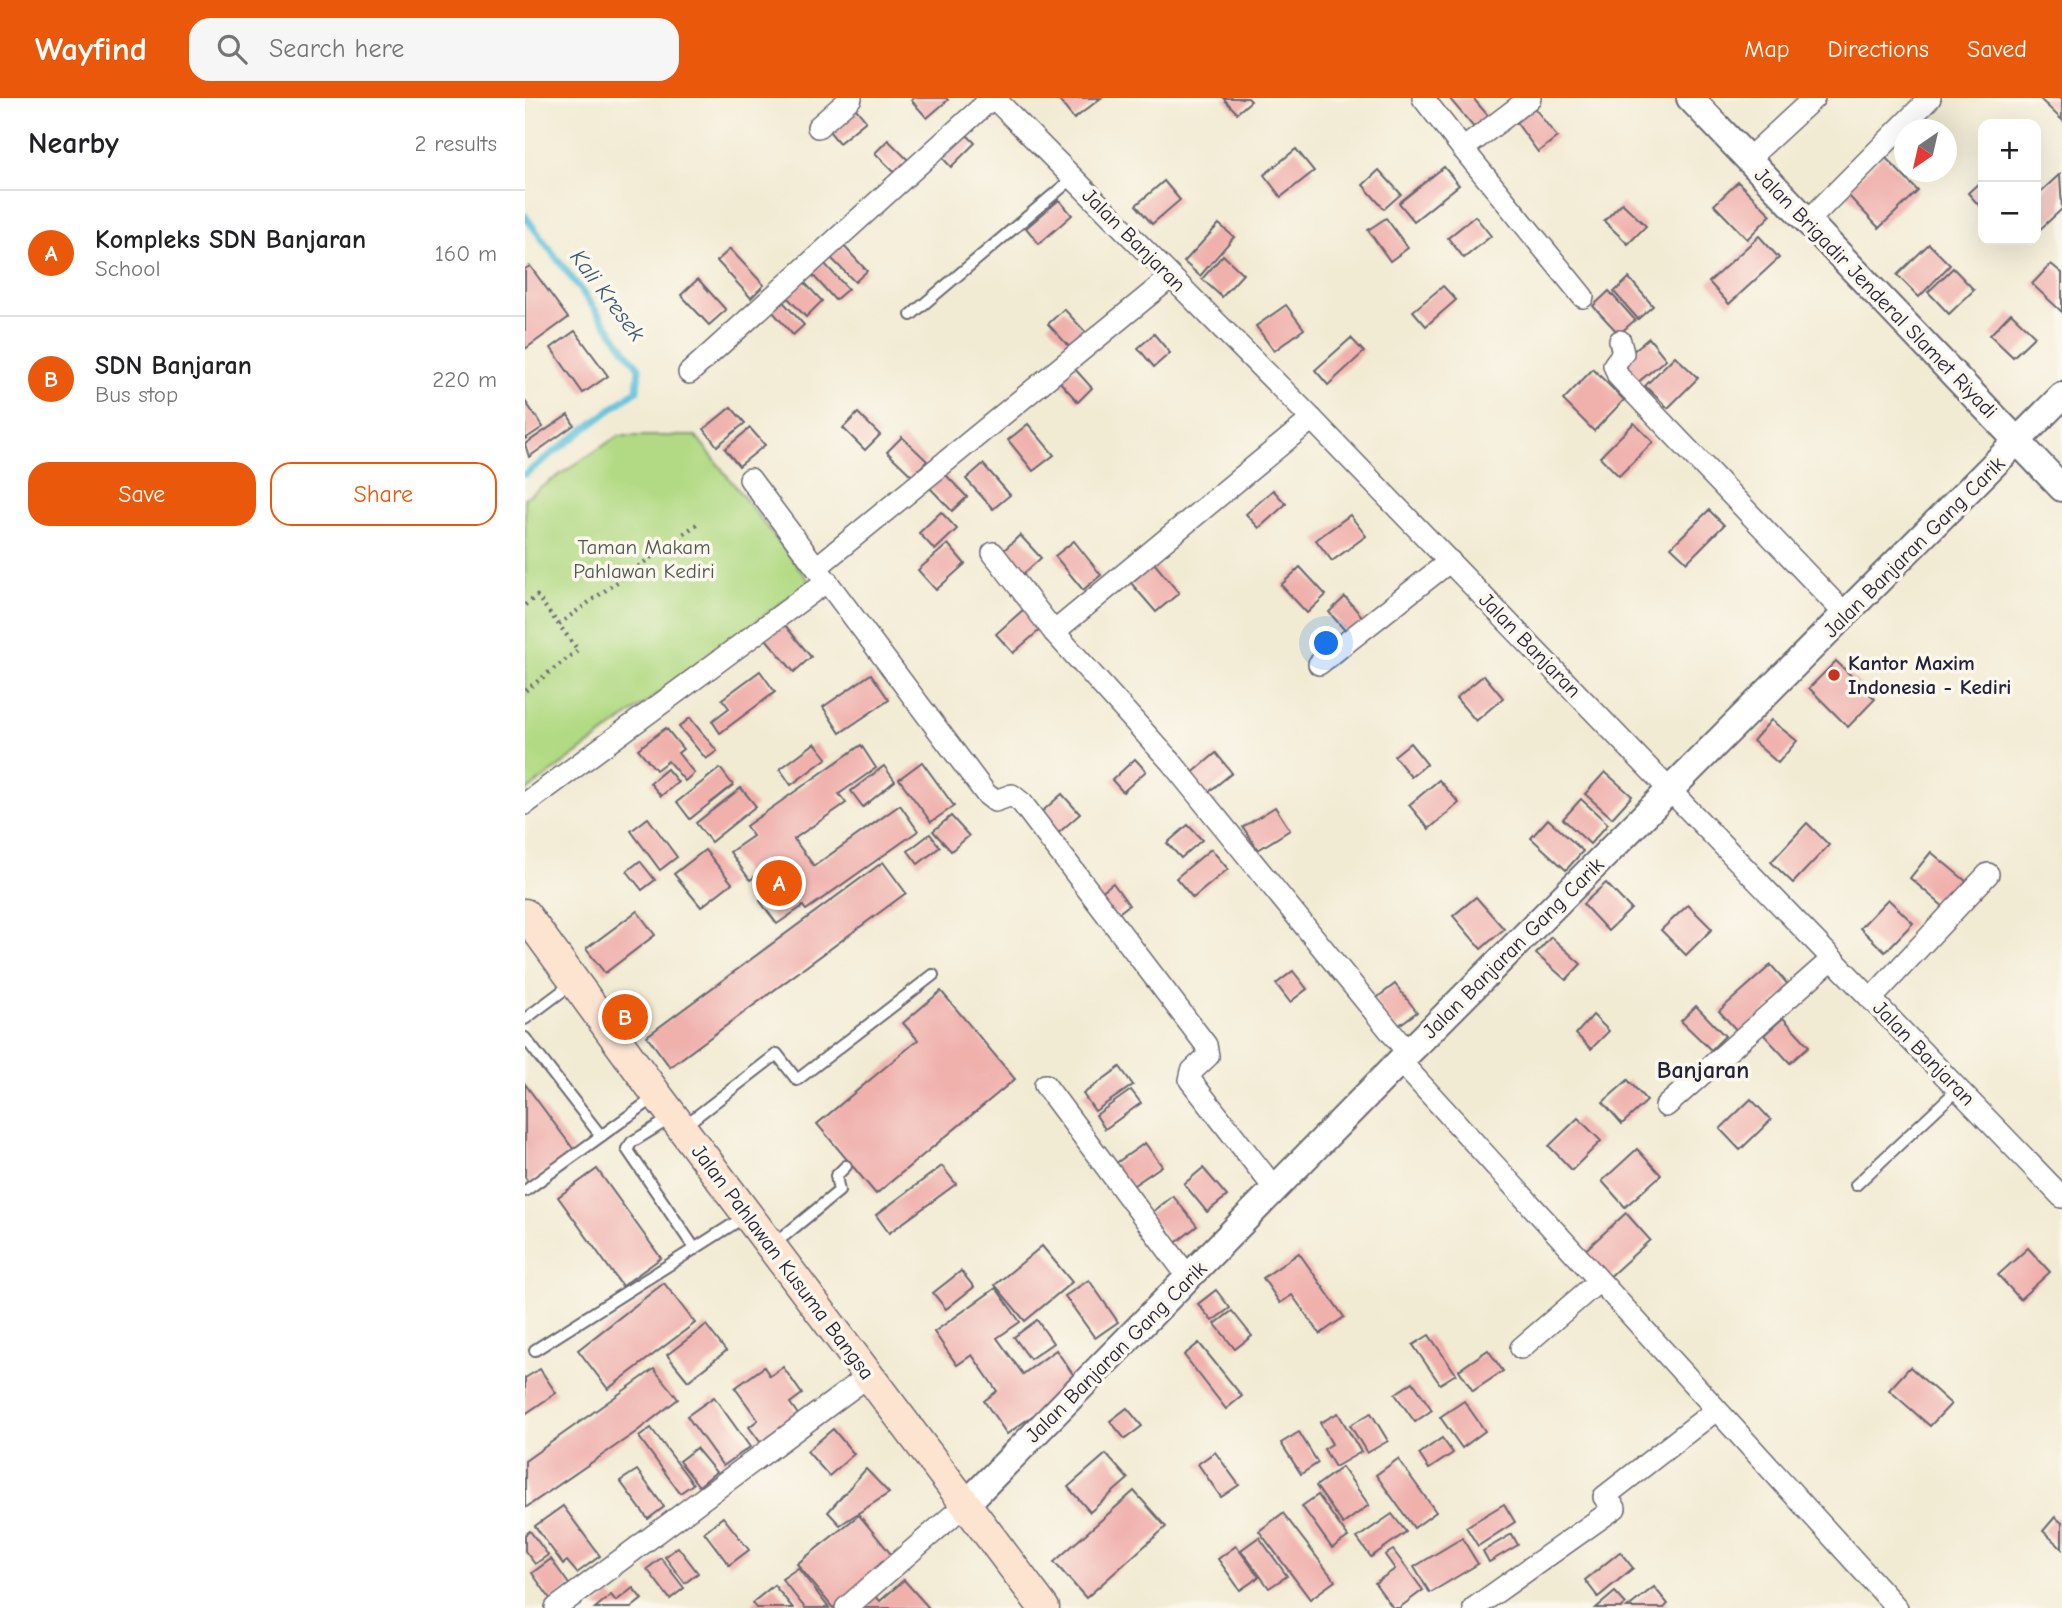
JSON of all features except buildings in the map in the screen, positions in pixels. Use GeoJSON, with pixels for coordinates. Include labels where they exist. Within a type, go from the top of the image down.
{"type":"FeatureCollection","features":[{"type":"Feature","properties":{"kind":"main road","name":"Jalan Pahlawan Kusuma Bangsa"},"geometry":{"type":"LineString","coordinates":[[526,917],[967,1503],[1042,1607]]}},
{"type":"Feature","properties":{"kind":"street"},"geometry":{"type":"LineString","coordinates":[[818,127],[851,98]]}},
{"type":"Feature","properties":{"kind":"street"},"geometry":{"type":"LineString","coordinates":[[689,373],[993,98]]}},
{"type":"Feature","properties":{"kind":"street","name":"Jalan Banjaran"},"geometry":{"type":"LineString","coordinates":[[993,98],[1312,419],[2062,1197]]}},
{"type":"Feature","properties":{"kind":"street"},"geometry":{"type":"LineString","coordinates":[[1423,98],[1583,297]]}},
{"type":"Feature","properties":{"kind":"street"},"geometry":{"type":"LineString","coordinates":[[1463,149],[1530,98]]}},
{"type":"Feature","properties":{"kind":"street","name":"Jalan Brigadir Jenderal Slamet Riyadi"},"geometry":{"type":"LineString","coordinates":[[1690,98],[2062,488]]}},
{"type":"Feature","properties":{"kind":"street"},"geometry":{"type":"LineString","coordinates":[[1748,159],[1814,98]]}},
{"type":"Feature","properties":{"kind":"street"},"geometry":{"type":"LineString","coordinates":[[1807,222],[1930,98]]}},
{"type":"Feature","properties":{"kind":"street"},"geometry":{"type":"LineString","coordinates":[[525,804],[822,574],[1171,277]]}},
{"type":"Feature","properties":{"kind":"street"},"geometry":{"type":"LineString","coordinates":[[1620,341],[1623,353],[1614,365],[1618,376],[1846,615]]}},
{"type":"Feature","properties":{"kind":"street","name":"Jalan Banjaran Gang Carik"},"geometry":{"type":"LineString","coordinates":[[967,1503],[1404,1057],[2062,396]]}},
{"type":"Feature","properties":{"kind":"street"},"geometry":{"type":"LineString","coordinates":[[1054,632],[1312,419]]}},
{"type":"Feature","properties":{"kind":"street"},"geometry":{"type":"LineString","coordinates":[[750,479],[986,794],[995,801],[1012,795],[1022,803],[1206,1045],[1209,1056],[1192,1071],[1191,1083],[1275,1189]]}},
{"type":"Feature","properties":{"kind":"street"},"geometry":{"type":"LineString","coordinates":[[993,553],[1054,632],[1171,762],[1404,1057],[1599,1281],[1897,1608]]}},
{"type":"Feature","properties":{"kind":"street"},"geometry":{"type":"LineString","coordinates":[[1318,664],[1450,561]]}},
{"type":"Feature","properties":{"kind":"street"},"geometry":{"type":"LineString","coordinates":[[1871,999],[1988,874]]}},
{"type":"Feature","properties":{"kind":"street"},"geometry":{"type":"LineString","coordinates":[[1666,1106],[1832,958]]}},
{"type":"Feature","properties":{"kind":"street"},"geometry":{"type":"LineString","coordinates":[[1045,1085],[1189,1278]]}},
{"type":"Feature","properties":{"kind":"street"},"geometry":{"type":"LineString","coordinates":[[1521,1348],[1599,1281]]}},
{"type":"Feature","properties":{"kind":"street"},"geometry":{"type":"LineString","coordinates":[[556,1608],[869,1376]]}},
{"type":"Feature","properties":{"kind":"street"},"geometry":{"type":"LineString","coordinates":[[1474,1608],[1615,1508],[1604,1497],[1716,1410]]}},
{"type":"Feature","properties":{"kind":"street"},"geometry":{"type":"LineString","coordinates":[[846,1608],[967,1503]]}},
{"type":"Feature","properties":{"kind":"lane"},"geometry":{"type":"LineString","coordinates":[[911,315],[1073,178]]}},
{"type":"Feature","properties":{"kind":"lane"},"geometry":{"type":"LineString","coordinates":[[695,1249],[627,1149],[632,1142],[671,1113],[777,1054],[797,1080],[933,975]]}},
{"type":"Feature","properties":{"kind":"lane"},"geometry":{"type":"LineString","coordinates":[[525,1019],[574,983]]}},
{"type":"Feature","properties":{"kind":"lane"},"geometry":{"type":"LineString","coordinates":[[525,1038],[601,1136]]}},
{"type":"Feature","properties":{"kind":"lane"},"geometry":{"type":"LineString","coordinates":[[1856,1185],[1958,1089]]}},
{"type":"Feature","properties":{"kind":"lane"},"geometry":{"type":"LineString","coordinates":[[525,1191],[531,1184],[601,1136],[671,1113]]}},
{"type":"Feature","properties":{"kind":"lane"},"geometry":{"type":"LineString","coordinates":[[771,1246],[839,1191],[836,1176],[846,1166]]}},
{"type":"Feature","properties":{"kind":"lane"},"geometry":{"type":"LineString","coordinates":[[535,1350],[748,1215]]}},
{"type":"Feature","properties":{"kind":"path"},"geometry":{"type":"LineString","coordinates":[[559,624],[697,524]]}},
{"type":"Feature","properties":{"kind":"path"},"geometry":{"type":"LineString","coordinates":[[525,605],[537,596],[578,650],[525,691]]}},
{"type":"Feature","properties":{"kind":"green space","name":"Taman Makam Pahlawan Kediri"},"geometry":{"type":"Polygon","coordinates":[[[618,436],[696,436],[810,582],[525,792],[525,498],[618,436]]]}},
{"type":"Feature","properties":{"kind":"waterway","name":"Kali Kresek"},"geometry":{"type":"LineString","coordinates":[[525,216],[639,368],[637,390],[525,474]]}},
{"type":"Feature","properties":{"kind":"place","name":"Kantor Maxim Indonesia - Kediri"},"geometry":{"type":"Point","coordinates":[1834,675]}},
{"type":"Feature","properties":{"kind":"place","name":"Kompleks SDN Banjaran"},"geometry":{"type":"Point","coordinates":[779,883]}},
{"type":"Feature","properties":{"kind":"place","name":"SDN Banjaran"},"geometry":{"type":"Point","coordinates":[625,1017]}},
{"type":"Feature","properties":{"kind":"district","name":"Banjaran"},"geometry":{"type":"Point","coordinates":[1703,1070]}}]}
